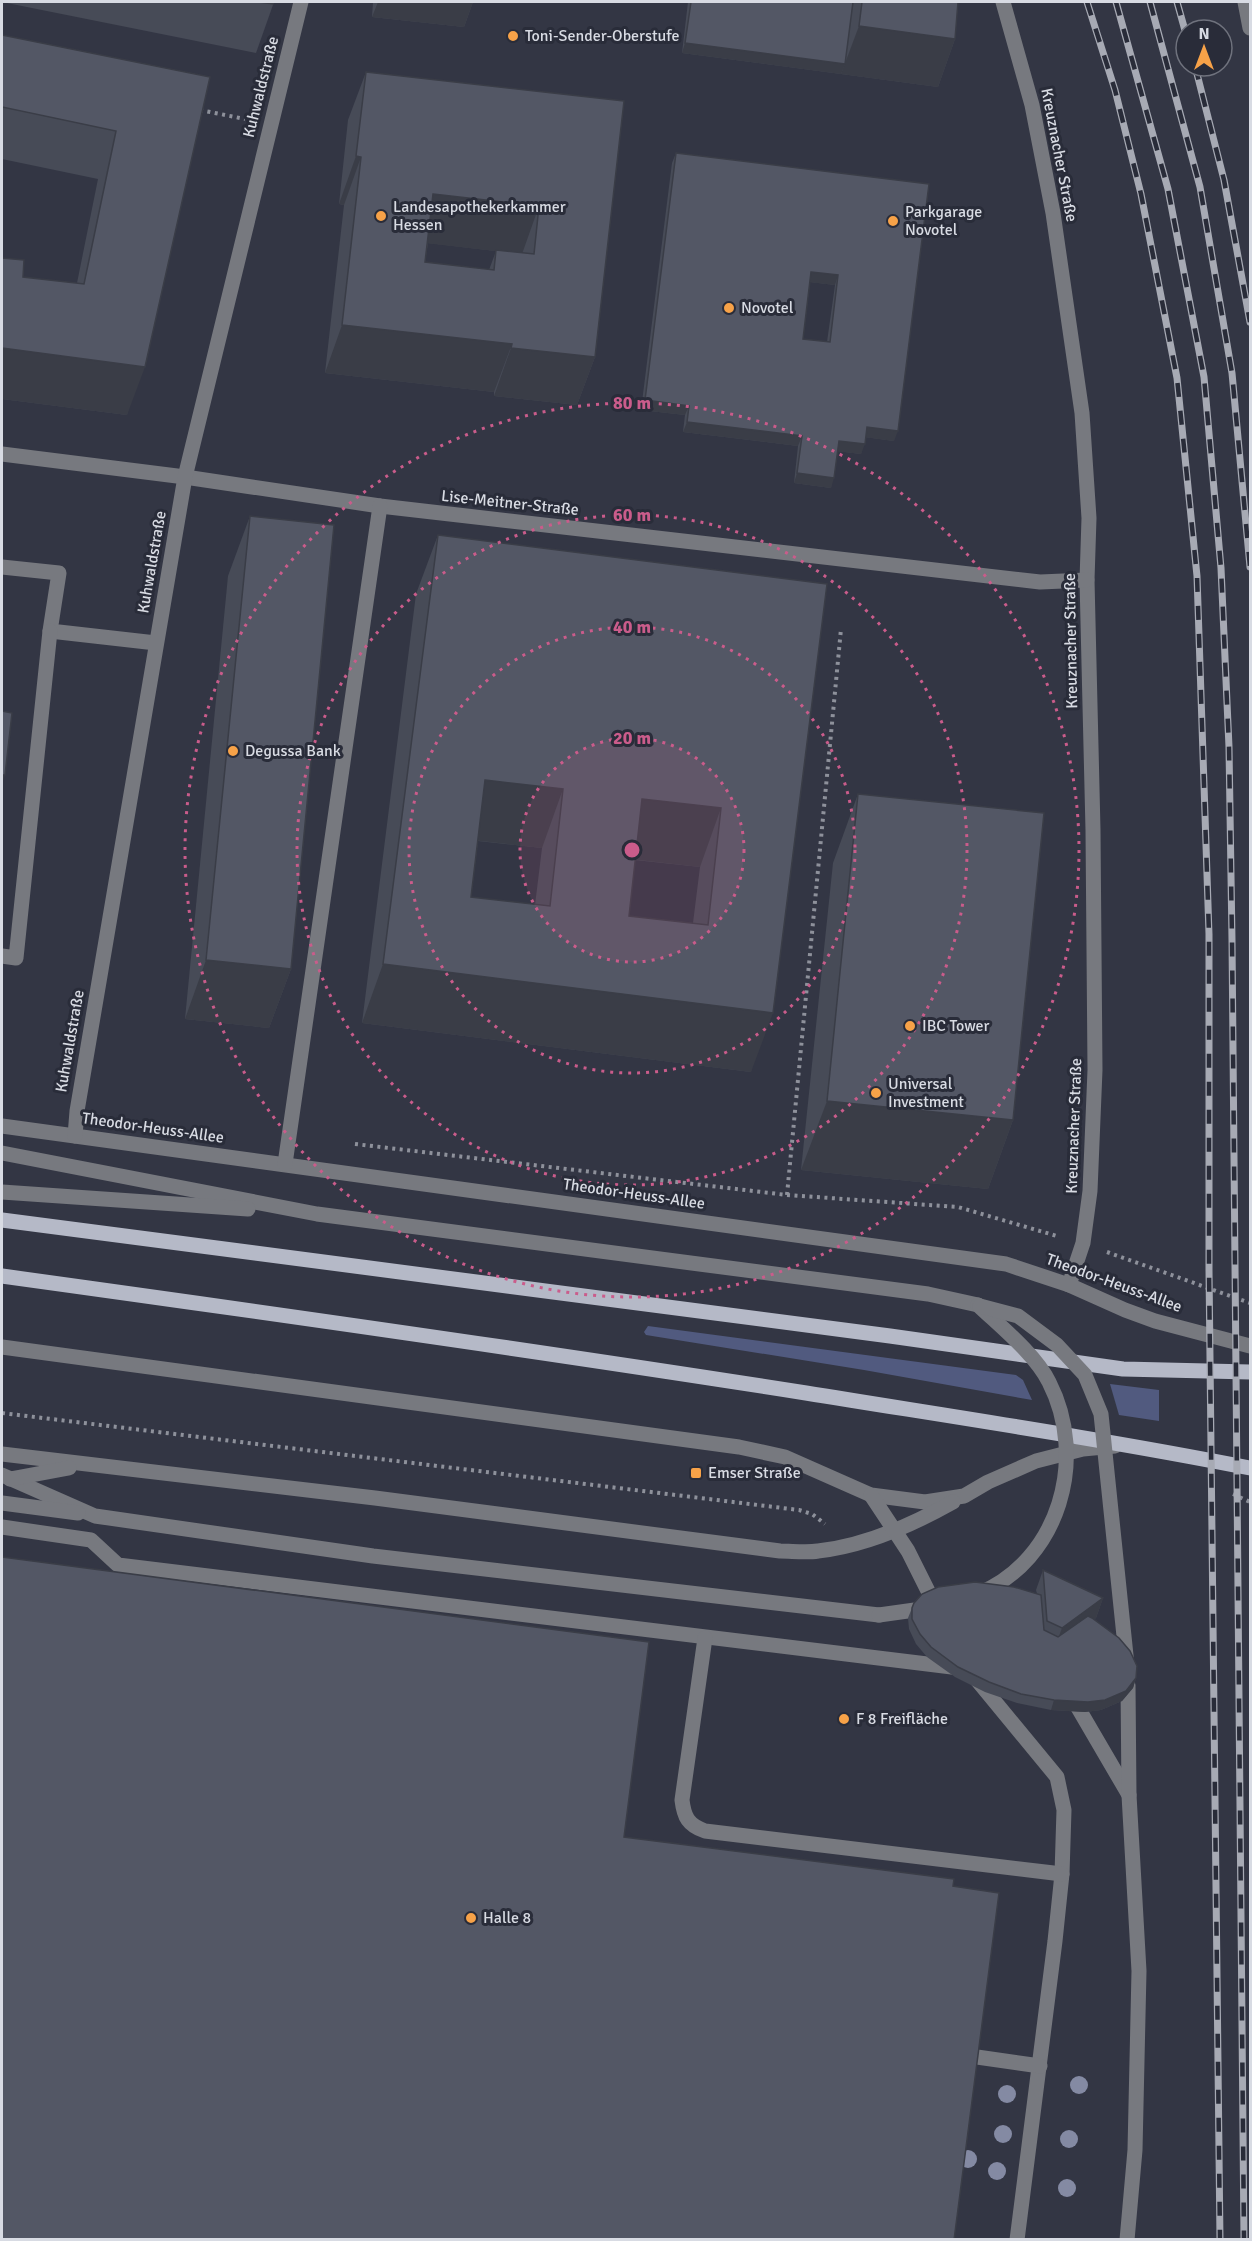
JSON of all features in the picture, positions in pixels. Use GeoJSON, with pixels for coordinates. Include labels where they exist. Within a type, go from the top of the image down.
{"type":"FeatureCollection","features":[{"type":"Feature","properties":{"kind":"main road"},"geometry":{"type":"LineString","coordinates":[[2,1220],[866,1332],[1123,1369],[1251,1372]]}},
{"type":"Feature","properties":{"kind":"main road"},"geometry":{"type":"LineString","coordinates":[[2,1276],[390,1330],[1131,1444],[1251,1468]]}},
{"type":"Feature","properties":{"kind":"street","name":"Kuhwaldstraße"},"geometry":{"type":"LineString","coordinates":[[75,1136],[77,1111],[184,477],[301,2]]}},
{"type":"Feature","properties":{"kind":"street","name":"Kreuznacher Straße"},"geometry":{"type":"LineString","coordinates":[[1004,2],[1032,105],[1053,213],[1081,401],[1089,518],[1087,580],[1093,831],[1095,1070],[1090,1191],[1083,1243],[1069,1285]]}},
{"type":"Feature","properties":{"kind":"street"},"geometry":{"type":"LineString","coordinates":[[1245,2],[1251,28]]}},
{"type":"Feature","properties":{"kind":"street","name":"Lise-Meitner-Straße"},"geometry":{"type":"LineString","coordinates":[[2,454],[184,477],[380,506],[1040,582],[1087,580]]}},
{"type":"Feature","properties":{"kind":"street"},"geometry":{"type":"LineString","coordinates":[[285,1164],[380,506]]}},
{"type":"Feature","properties":{"kind":"street"},"geometry":{"type":"LineString","coordinates":[[2,567],[59,573],[50,631],[16,958],[2,956]]}},
{"type":"Feature","properties":{"kind":"street"},"geometry":{"type":"LineString","coordinates":[[50,631],[156,644]]}},
{"type":"Feature","properties":{"kind":"street","name":"Theodor-Heuss-Allee"},"geometry":{"type":"LineString","coordinates":[[2,1126],[1006,1264],[1069,1285],[1155,1321],[1251,1346]]}},
{"type":"Feature","properties":{"kind":"street"},"geometry":{"type":"LineString","coordinates":[[2,1153],[317,1214],[928,1294],[1018,1316],[1057,1345],[1085,1375],[1101,1414],[1127,1661],[1129,1795],[1139,1971],[1135,2150],[1127,2240]]}},
{"type":"Feature","properties":{"kind":"street"},"geometry":{"type":"LineString","coordinates":[[2,1192],[317,1214]]}},
{"type":"Feature","properties":{"kind":"street"},"geometry":{"type":"LineString","coordinates":[[879,1615],[958,1602],[994,1587],[1013,1573],[1038,1546],[1058,1513],[1065,1478],[1068,1441],[1062,1414],[1049,1380],[1023,1348],[978,1305]]}},
{"type":"Feature","properties":{"kind":"street"},"geometry":{"type":"LineString","coordinates":[[2,1347],[739,1447],[785,1457],[870,1495],[925,1502],[964,1496]]}},
{"type":"Feature","properties":{"kind":"street"},"geometry":{"type":"LineString","coordinates":[[2,1454],[375,1498],[780,1551],[815,1552],[841,1548],[919,1521],[988,1482],[1036,1461],[1083,1449],[1131,1444]]}},
{"type":"Feature","properties":{"kind":"street"},"geometry":{"type":"LineString","coordinates":[[5,1478],[93,1465]]}},
{"type":"Feature","properties":{"kind":"street"},"geometry":{"type":"LineString","coordinates":[[5,1478],[95,1516]]}},
{"type":"Feature","properties":{"kind":"street"},"geometry":{"type":"LineString","coordinates":[[870,1495],[908,1551],[944,1622]]}},
{"type":"Feature","properties":{"kind":"street"},"geometry":{"type":"LineString","coordinates":[[2,1503],[373,1556],[879,1615],[921,1623]]}},
{"type":"Feature","properties":{"kind":"street"},"geometry":{"type":"LineString","coordinates":[[2,1527],[91,1540],[118,1565],[145,1574],[592,1630],[705,1638],[968,1669]]}},
{"type":"Feature","properties":{"kind":"street"},"geometry":{"type":"LineString","coordinates":[[705,1638],[682,1800],[684,1815],[692,1826],[705,1831],[899,1860],[1062,1874]]}},
{"type":"Feature","properties":{"kind":"street"},"geometry":{"type":"LineString","coordinates":[[958,1650],[968,1669],[1057,1777],[1064,1810],[1062,1874],[1017,2240]]}},
{"type":"Feature","properties":{"kind":"street"},"geometry":{"type":"LineString","coordinates":[[1058,1682],[1073,1697],[1129,1795]]}},
{"type":"Feature","properties":{"kind":"street"},"geometry":{"type":"LineString","coordinates":[[970,2056],[1040,2066]]}},
{"type":"Feature","properties":{"kind":"path"},"geometry":{"type":"LineString","coordinates":[[194,109],[271,124]]}},
{"type":"Feature","properties":{"kind":"path"},"geometry":{"type":"LineString","coordinates":[[787,1195],[841,628]]}},
{"type":"Feature","properties":{"kind":"path"},"geometry":{"type":"LineString","coordinates":[[348,1144],[787,1195],[958,1207],[1083,1243],[1251,1303]]}},
{"type":"Feature","properties":{"kind":"path"},"geometry":{"type":"LineString","coordinates":[[2,1413],[799,1510],[812,1514],[827,1527]]}},
{"type":"Feature","properties":{"kind":"shaded area"},"geometry":{"type":"Polygon","coordinates":[[[648,1326],[1016,1375],[1023,1380],[1032,1400],[646,1335],[644,1332],[648,1326]]]}},
{"type":"Feature","properties":{"kind":"shaded area"},"geometry":{"type":"Polygon","coordinates":[[[1110,1384],[1159,1390],[1159,1421],[1119,1415],[1110,1384]]]}},
{"type":"Feature","properties":{"kind":"building"},"geometry":{"type":"Polygon","coordinates":[[[691,2],[853,2],[845,64],[685,43],[691,2]]]}},
{"type":"Feature","properties":{"kind":"building"},"geometry":{"type":"Polygon","coordinates":[[[862,2],[958,2],[955,39],[859,26],[862,2]]]}},
{"type":"Feature","properties":{"kind":"building"},"geometry":{"type":"Polygon","coordinates":[[[2,35],[210,77],[145,367],[2,348],[2,258],[24,260],[23,277],[84,284],[116,131],[2,107],[2,35]]]}},
{"type":"Feature","properties":{"kind":"building"},"geometry":{"type":"Polygon","coordinates":[[[366,72],[624,101],[595,357],[511,348],[512,344],[342,325],[361,157],[356,156],[366,72]],[[433,194],[425,262],[494,270],[496,250],[534,254],[539,206],[433,194]]]}},
{"type":"Feature","properties":{"kind":"building","name":"Novotel"},"geometry":{"type":"Polygon","coordinates":[[[676,153],[929,184],[898,431],[867,427],[865,444],[839,441],[834,478],[797,473],[802,436],[687,422],[689,406],[645,400],[676,153]],[[811,272],[803,339],[830,342],[838,275],[811,272]]]}},
{"type":"Feature","properties":{"kind":"building"},"geometry":{"type":"Polygon","coordinates":[[[250,516],[334,525],[291,969],[206,960],[250,516]]]}},
{"type":"Feature","properties":{"kind":"building"},"geometry":{"type":"Polygon","coordinates":[[[438,535],[827,584],[773,1013],[383,964],[438,535]],[[485,780],[471,897],[550,906],[563,789],[485,780]],[[642,799],[629,916],[708,925],[721,808],[642,799]]]}},
{"type":"Feature","properties":{"kind":"building"},"geometry":{"type":"Polygon","coordinates":[[[2,711],[12,713],[5,775],[2,775],[2,711]]]}},
{"type":"Feature","properties":{"kind":"building","name":"IBC Tower"},"geometry":{"type":"Polygon","coordinates":[[[858,794],[1044,813],[1013,1120],[827,1101],[858,794]]]}},
{"type":"Feature","properties":{"kind":"building","name":"Halle 8"},"geometry":{"type":"Polygon","coordinates":[[[2,1557],[649,1642],[624,1837],[954,1879],[953,1886],[999,1893],[954,2240],[2,2240],[2,1557]]]}},
{"type":"Feature","properties":{"kind":"building"},"geometry":{"type":"Polygon","coordinates":[[[1043,1570],[1103,1598],[1062,1628],[1047,1621],[1043,1570]]]}},
{"type":"Feature","properties":{"kind":"building"},"geometry":{"type":"Polygon","coordinates":[[[975,1582],[1014,1587],[1041,1595],[1044,1630],[1058,1637],[1088,1616],[1092,1618],[1119,1638],[1130,1651],[1137,1666],[1136,1678],[1126,1691],[1105,1700],[1088,1702],[1054,1700],[1021,1694],[958,1667],[931,1647],[920,1634],[912,1619],[912,1608],[922,1594],[938,1587],[975,1582]]]}},
{"type":"Feature","properties":{"kind":"railway"},"geometry":{"type":"LineString","coordinates":[[1087,2],[1115,90],[1141,194],[1177,378],[1197,576],[1209,934],[1209,1270],[1220,2240]]}},
{"type":"Feature","properties":{"kind":"railway"},"geometry":{"type":"LineString","coordinates":[[1116,2],[1168,189],[1204,377],[1221,568],[1229,747],[1232,940],[1244,2240]]}},
{"type":"Feature","properties":{"kind":"railway"},"geometry":{"type":"LineString","coordinates":[[1150,2],[1200,187],[1232,373],[1250,567]]}},
{"type":"Feature","properties":{"kind":"railway"},"geometry":{"type":"LineString","coordinates":[[1177,2],[1182,18]]}},
{"type":"Feature","properties":{"kind":"railway"},"geometry":{"type":"LineString","coordinates":[[1198,78],[1224,180],[1250,322]]}},
{"type":"Feature","properties":{"kind":"place","name":"Toni-Sender-Oberstufe"},"geometry":{"type":"Point","coordinates":[513,36]}},
{"type":"Feature","properties":{"kind":"place","name":"Landesapothekerkammer Hessen"},"geometry":{"type":"Point","coordinates":[381,216]}},
{"type":"Feature","properties":{"kind":"place","name":"Parkgarage Novotel"},"geometry":{"type":"Point","coordinates":[893,221]}},
{"type":"Feature","properties":{"kind":"place","name":"Novotel"},"geometry":{"type":"Point","coordinates":[729,308]}},
{"type":"Feature","properties":{"kind":"place","name":"Degussa Bank"},"geometry":{"type":"Point","coordinates":[233,751]}},
{"type":"Feature","properties":{"kind":"place","name":"IBC Tower"},"geometry":{"type":"Point","coordinates":[910,1026]}},
{"type":"Feature","properties":{"kind":"place","name":"Universal Investment"},"geometry":{"type":"Point","coordinates":[876,1093]}},
{"type":"Feature","properties":{"kind":"place","name":"Emser Straße"},"geometry":{"type":"Point","coordinates":[696,1473]}},
{"type":"Feature","properties":{"kind":"place","name":"F 8 Freifläche"},"geometry":{"type":"Point","coordinates":[844,1719]}},
{"type":"Feature","properties":{"kind":"place","name":"Halle 8"},"geometry":{"type":"Point","coordinates":[471,1918]}}]}
